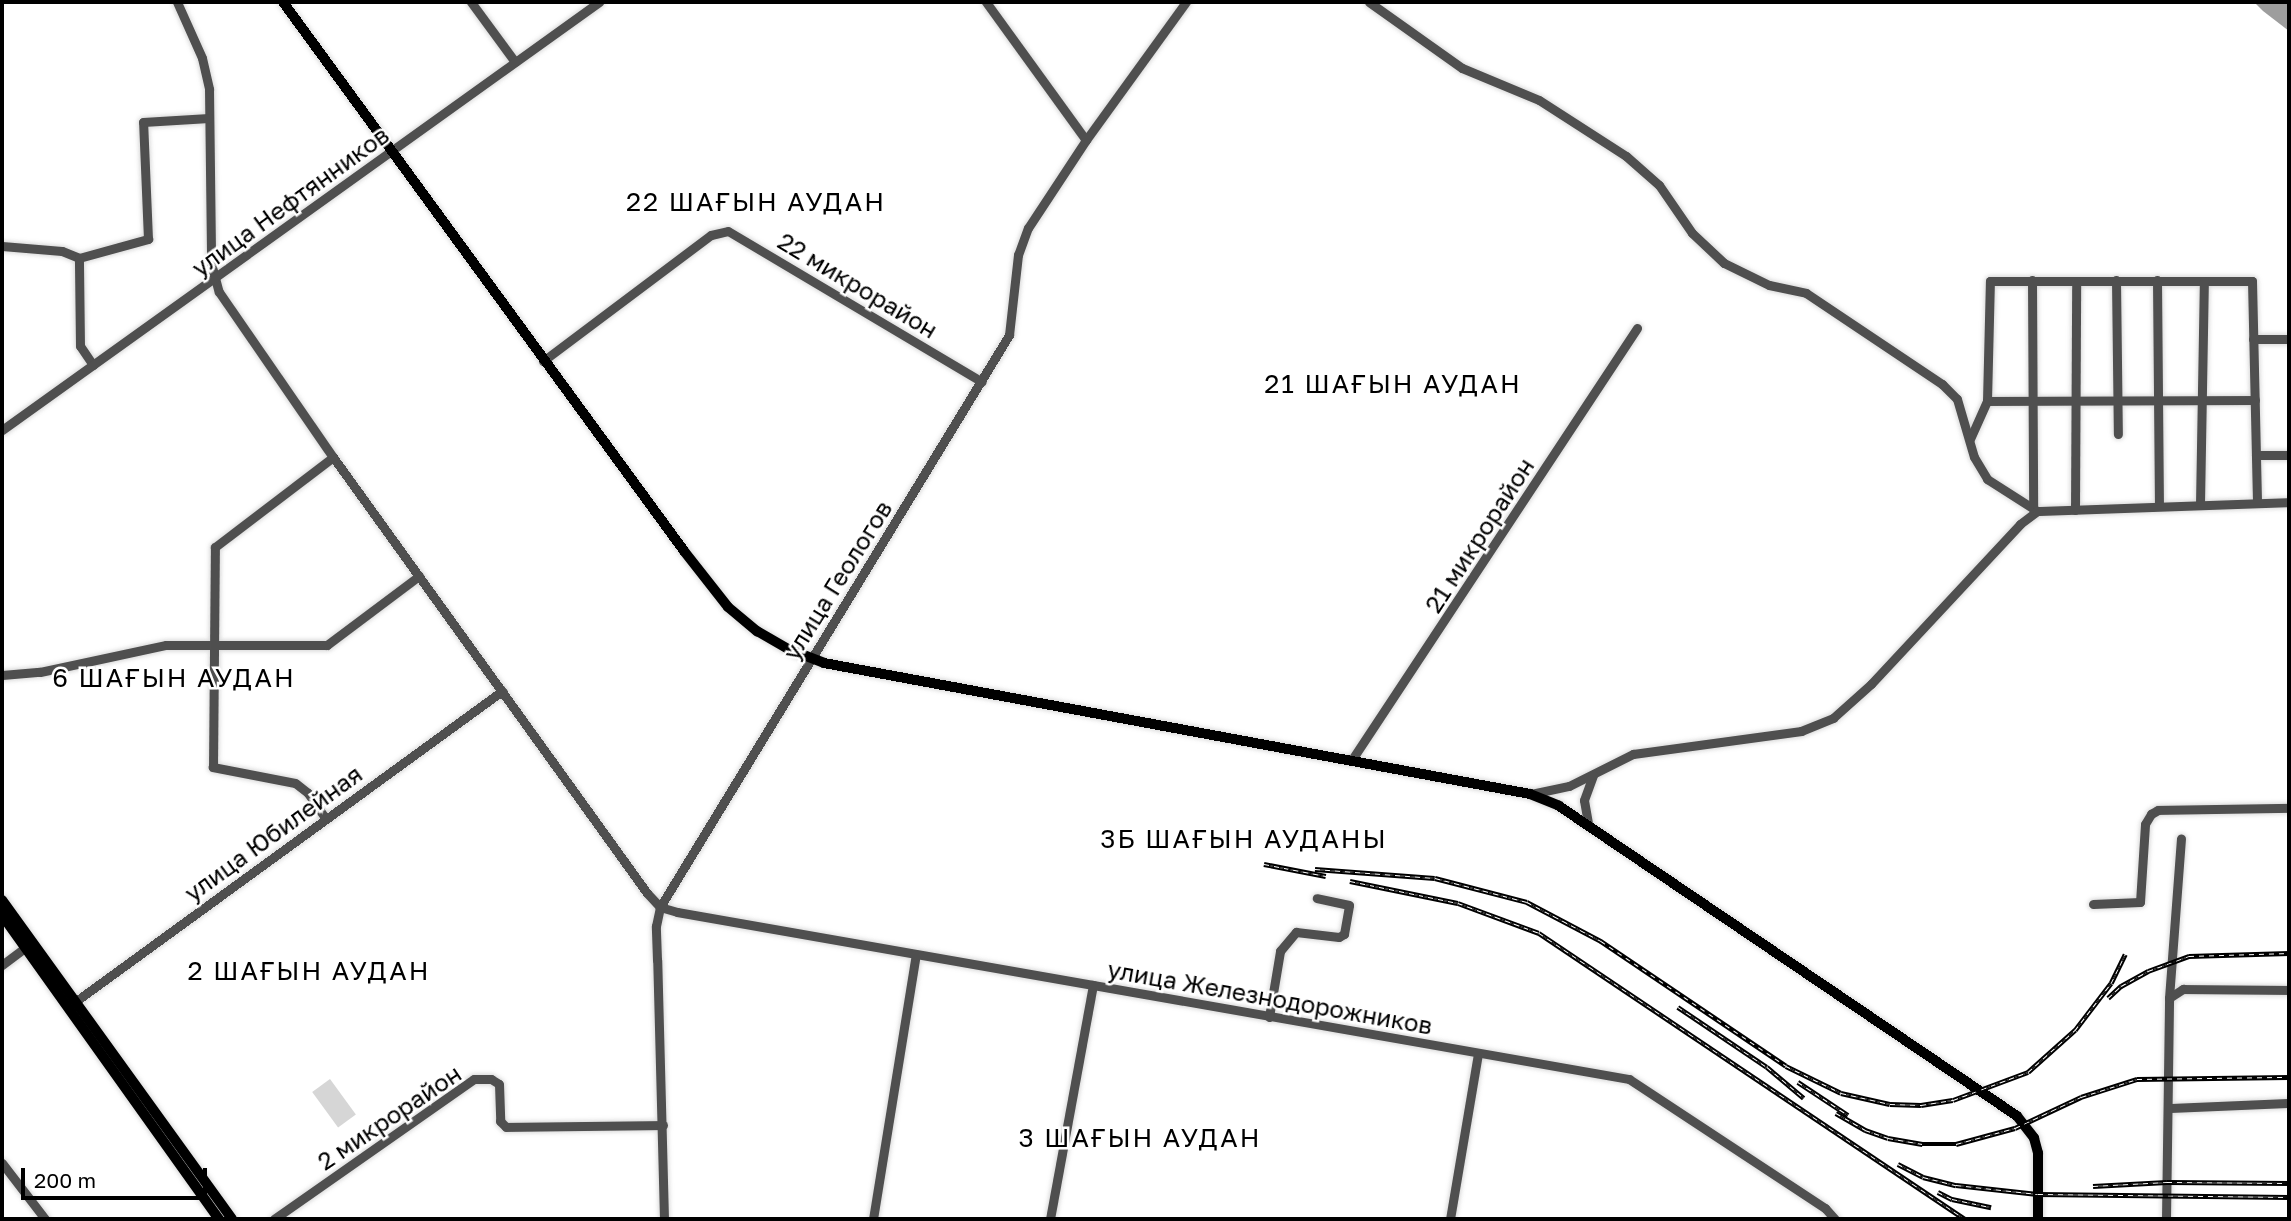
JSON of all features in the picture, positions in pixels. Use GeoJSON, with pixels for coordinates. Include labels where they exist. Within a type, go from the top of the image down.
{"type":"FeatureCollection","features":[{"type":"Feature","properties":{"kind":"main road"},"geometry":{"type":"LineString","coordinates":[[283,2],[543,361],[728,607],[757,631],[809,659],[1530,794],[1559,806],[1588,823],[2017,1116],[2035,1138],[2038,1153],[2038,1219]]}},
{"type":"Feature","properties":{"kind":"main road"},"geometry":{"type":"LineString","coordinates":[[2,902],[219,1219]]}},
{"type":"Feature","properties":{"kind":"main road"},"geometry":{"type":"LineString","coordinates":[[2,915],[29,945]]}},
{"type":"Feature","properties":{"kind":"main road"},"geometry":{"type":"LineString","coordinates":[[71,1004],[232,1219]]}},
{"type":"Feature","properties":{"kind":"street"},"geometry":{"type":"LineString","coordinates":[[177,2],[202,58],[209,89],[213,281],[333,457],[647,893],[660,906]]}},
{"type":"Feature","properties":{"kind":"street"},"geometry":{"type":"LineString","coordinates":[[471,2],[515,62]]}},
{"type":"Feature","properties":{"kind":"street","name":"улица Нефтянников"},"geometry":{"type":"LineString","coordinates":[[2,430],[599,2]]}},
{"type":"Feature","properties":{"kind":"street"},"geometry":{"type":"LineString","coordinates":[[986,2],[1086,140]]}},
{"type":"Feature","properties":{"kind":"street","name":"улица Геологов"},"geometry":{"type":"LineString","coordinates":[[664,1219],[656,926],[660,906],[1009,335],[1022,243],[1086,140],[1186,2]]}},
{"type":"Feature","properties":{"kind":"street"},"geometry":{"type":"LineString","coordinates":[[1368,2],[1462,68],[1539,100],[1626,156],[1659,185],[1692,233],[1724,263],[1769,285],[1807,293],[1942,384],[1957,399],[1974,457],[1987,479],[2035,510],[2289,502]]}},
{"type":"Feature","properties":{"kind":"street"},"geometry":{"type":"LineString","coordinates":[[2,246],[62,251],[79,258],[148,239],[144,122],[209,118]]}},
{"type":"Feature","properties":{"kind":"street","name":"22 микрорайон"},"geometry":{"type":"LineString","coordinates":[[543,361],[711,235],[728,231],[982,382]]}},
{"type":"Feature","properties":{"kind":"street"},"geometry":{"type":"LineString","coordinates":[[79,258],[80,346],[93,365]]}},
{"type":"Feature","properties":{"kind":"street"},"geometry":{"type":"LineString","coordinates":[[1530,794],[1557,791],[1633,754],[1801,731],[1832,718],[1871,684],[2010,533],[2035,510],[2032,280]]}},
{"type":"Feature","properties":{"kind":"street"},"geometry":{"type":"LineString","coordinates":[[2116,280],[2118,434]]}},
{"type":"Feature","properties":{"kind":"street"},"geometry":{"type":"LineString","coordinates":[[2157,280],[2159,506]]}},
{"type":"Feature","properties":{"kind":"street"},"geometry":{"type":"LineString","coordinates":[[1970,439],[1987,401],[1990,281],[2252,281],[2257,502]]}},
{"type":"Feature","properties":{"kind":"street"},"geometry":{"type":"LineString","coordinates":[[2075,510],[2076,281]]}},
{"type":"Feature","properties":{"kind":"street"},"geometry":{"type":"LineString","coordinates":[[2200,504],[2204,281]]}},
{"type":"Feature","properties":{"kind":"street","name":"21 микрорайон"},"geometry":{"type":"LineString","coordinates":[[1351,761],[1637,328]]}},
{"type":"Feature","properties":{"kind":"street"},"geometry":{"type":"LineString","coordinates":[[2253,340],[2289,339]]}},
{"type":"Feature","properties":{"kind":"street"},"geometry":{"type":"LineString","coordinates":[[1987,401],[2255,400]]}},
{"type":"Feature","properties":{"kind":"street"},"geometry":{"type":"LineString","coordinates":[[2256,455],[2289,455]]}},
{"type":"Feature","properties":{"kind":"street"},"geometry":{"type":"LineString","coordinates":[[326,818],[308,793],[296,783],[213,767],[215,547],[333,457]]}},
{"type":"Feature","properties":{"kind":"street"},"geometry":{"type":"LineString","coordinates":[[2,675],[40,672],[166,646],[327,645],[419,576]]}},
{"type":"Feature","properties":{"kind":"street","name":"улица Юбилейная"},"geometry":{"type":"LineString","coordinates":[[71,1004],[502,691]]}},
{"type":"Feature","properties":{"kind":"street"},"geometry":{"type":"LineString","coordinates":[[1588,823],[1584,800],[1593,773]]}},
{"type":"Feature","properties":{"kind":"street"},"geometry":{"type":"LineString","coordinates":[[2093,904],[2140,902],[2145,824],[2151,814],[2158,810],[2289,808]]}},
{"type":"Feature","properties":{"kind":"street"},"geometry":{"type":"LineString","coordinates":[[2166,1219],[2169,998],[2181,838]]}},
{"type":"Feature","properties":{"kind":"street"},"geometry":{"type":"LineString","coordinates":[[1269,1017],[1280,951],[1296,932],[1339,937],[1344,934],[1349,905],[1317,898]]}},
{"type":"Feature","properties":{"kind":"street","name":"улица Железнодорожников"},"geometry":{"type":"LineString","coordinates":[[660,906],[916,954],[1629,1079],[1825,1208],[1835,1219]]}},
{"type":"Feature","properties":{"kind":"street"},"geometry":{"type":"LineString","coordinates":[[2,965],[29,945]]}},
{"type":"Feature","properties":{"kind":"street"},"geometry":{"type":"LineString","coordinates":[[873,1219],[916,954]]}},
{"type":"Feature","properties":{"kind":"street"},"geometry":{"type":"LineString","coordinates":[[1051,1219],[1093,985]]}},
{"type":"Feature","properties":{"kind":"street"},"geometry":{"type":"LineString","coordinates":[[2169,998],[2183,989],[2289,990]]}},
{"type":"Feature","properties":{"kind":"street"},"geometry":{"type":"LineString","coordinates":[[1450,1219],[1478,1052]]}},
{"type":"Feature","properties":{"kind":"street","name":"2 микрорайон"},"geometry":{"type":"LineString","coordinates":[[274,1219],[474,1079],[491,1079],[499,1084],[500,1121],[506,1127],[663,1125]]}},
{"type":"Feature","properties":{"kind":"street"},"geometry":{"type":"LineString","coordinates":[[2168,1108],[2289,1103]]}},
{"type":"Feature","properties":{"kind":"street"},"geometry":{"type":"LineString","coordinates":[[2,1163],[45,1219]]}},
{"type":"Feature","properties":{"kind":"shaded area"},"geometry":{"type":"Polygon","coordinates":[[[2254,2],[2289,2],[2289,31],[2263,11],[2254,2]]]}},
{"type":"Feature","properties":{"kind":"shaded area"},"geometry":{"type":"Polygon","coordinates":[[[330,1079],[356,1115],[338,1128],[312,1092],[330,1079]]]}},
{"type":"Feature","properties":{"kind":"railway"},"geometry":{"type":"LineString","coordinates":[[1264,864],[1326,876]]}},
{"type":"Feature","properties":{"kind":"railway"},"geometry":{"type":"LineString","coordinates":[[1315,869],[1435,878],[1527,902],[1601,941],[1786,1066],[1841,1093],[1890,1104],[1921,1105],[1953,1100],[2028,1072],[2075,1030],[2111,983],[2125,954]]}},
{"type":"Feature","properties":{"kind":"railway"},"geometry":{"type":"LineString","coordinates":[[1350,881],[1458,903],[1539,933],[1965,1219]]}},
{"type":"Feature","properties":{"kind":"railway"},"geometry":{"type":"LineString","coordinates":[[2108,998],[2121,986],[2148,971],[2189,956],[2289,953]]}},
{"type":"Feature","properties":{"kind":"railway"},"geometry":{"type":"LineString","coordinates":[[1678,1007],[1767,1067],[1804,1098]]}},
{"type":"Feature","properties":{"kind":"railway"},"geometry":{"type":"LineString","coordinates":[[1836,1113],[1865,1130],[1888,1138],[1922,1144],[1956,1144],[2015,1128],[2081,1097],[2137,1079],[2289,1077]]}},
{"type":"Feature","properties":{"kind":"railway"},"geometry":{"type":"LineString","coordinates":[[1798,1082],[1848,1115]]}},
{"type":"Feature","properties":{"kind":"railway"},"geometry":{"type":"LineString","coordinates":[[1898,1164],[1923,1177],[1956,1185],[2038,1194],[2289,1197]]}},
{"type":"Feature","properties":{"kind":"railway"},"geometry":{"type":"LineString","coordinates":[[2093,1186],[2167,1182],[2289,1183]]}},
{"type":"Feature","properties":{"kind":"railway"},"geometry":{"type":"LineString","coordinates":[[1938,1192],[1952,1199],[1991,1207]]}},
{"type":"Feature","properties":{"kind":"district","name":"22 ШАҒЫН АУДАН"},"geometry":{"type":"Point","coordinates":[756,202]}},
{"type":"Feature","properties":{"kind":"district","name":"21 ШАҒЫН АУДАН"},"geometry":{"type":"Point","coordinates":[1393,384]}},
{"type":"Feature","properties":{"kind":"district","name":"6 ШАҒЫН АУДАН"},"geometry":{"type":"Point","coordinates":[174,678]}},
{"type":"Feature","properties":{"kind":"district","name":"3Б ШАҒЫН АУДАНЫ"},"geometry":{"type":"Point","coordinates":[1244,839]}},
{"type":"Feature","properties":{"kind":"district","name":"2 ШАҒЫН АУДАН"},"geometry":{"type":"Point","coordinates":[309,971]}},
{"type":"Feature","properties":{"kind":"district","name":"3 ШАҒЫН АУДАН"},"geometry":{"type":"Point","coordinates":[1140,1138]}}]}
